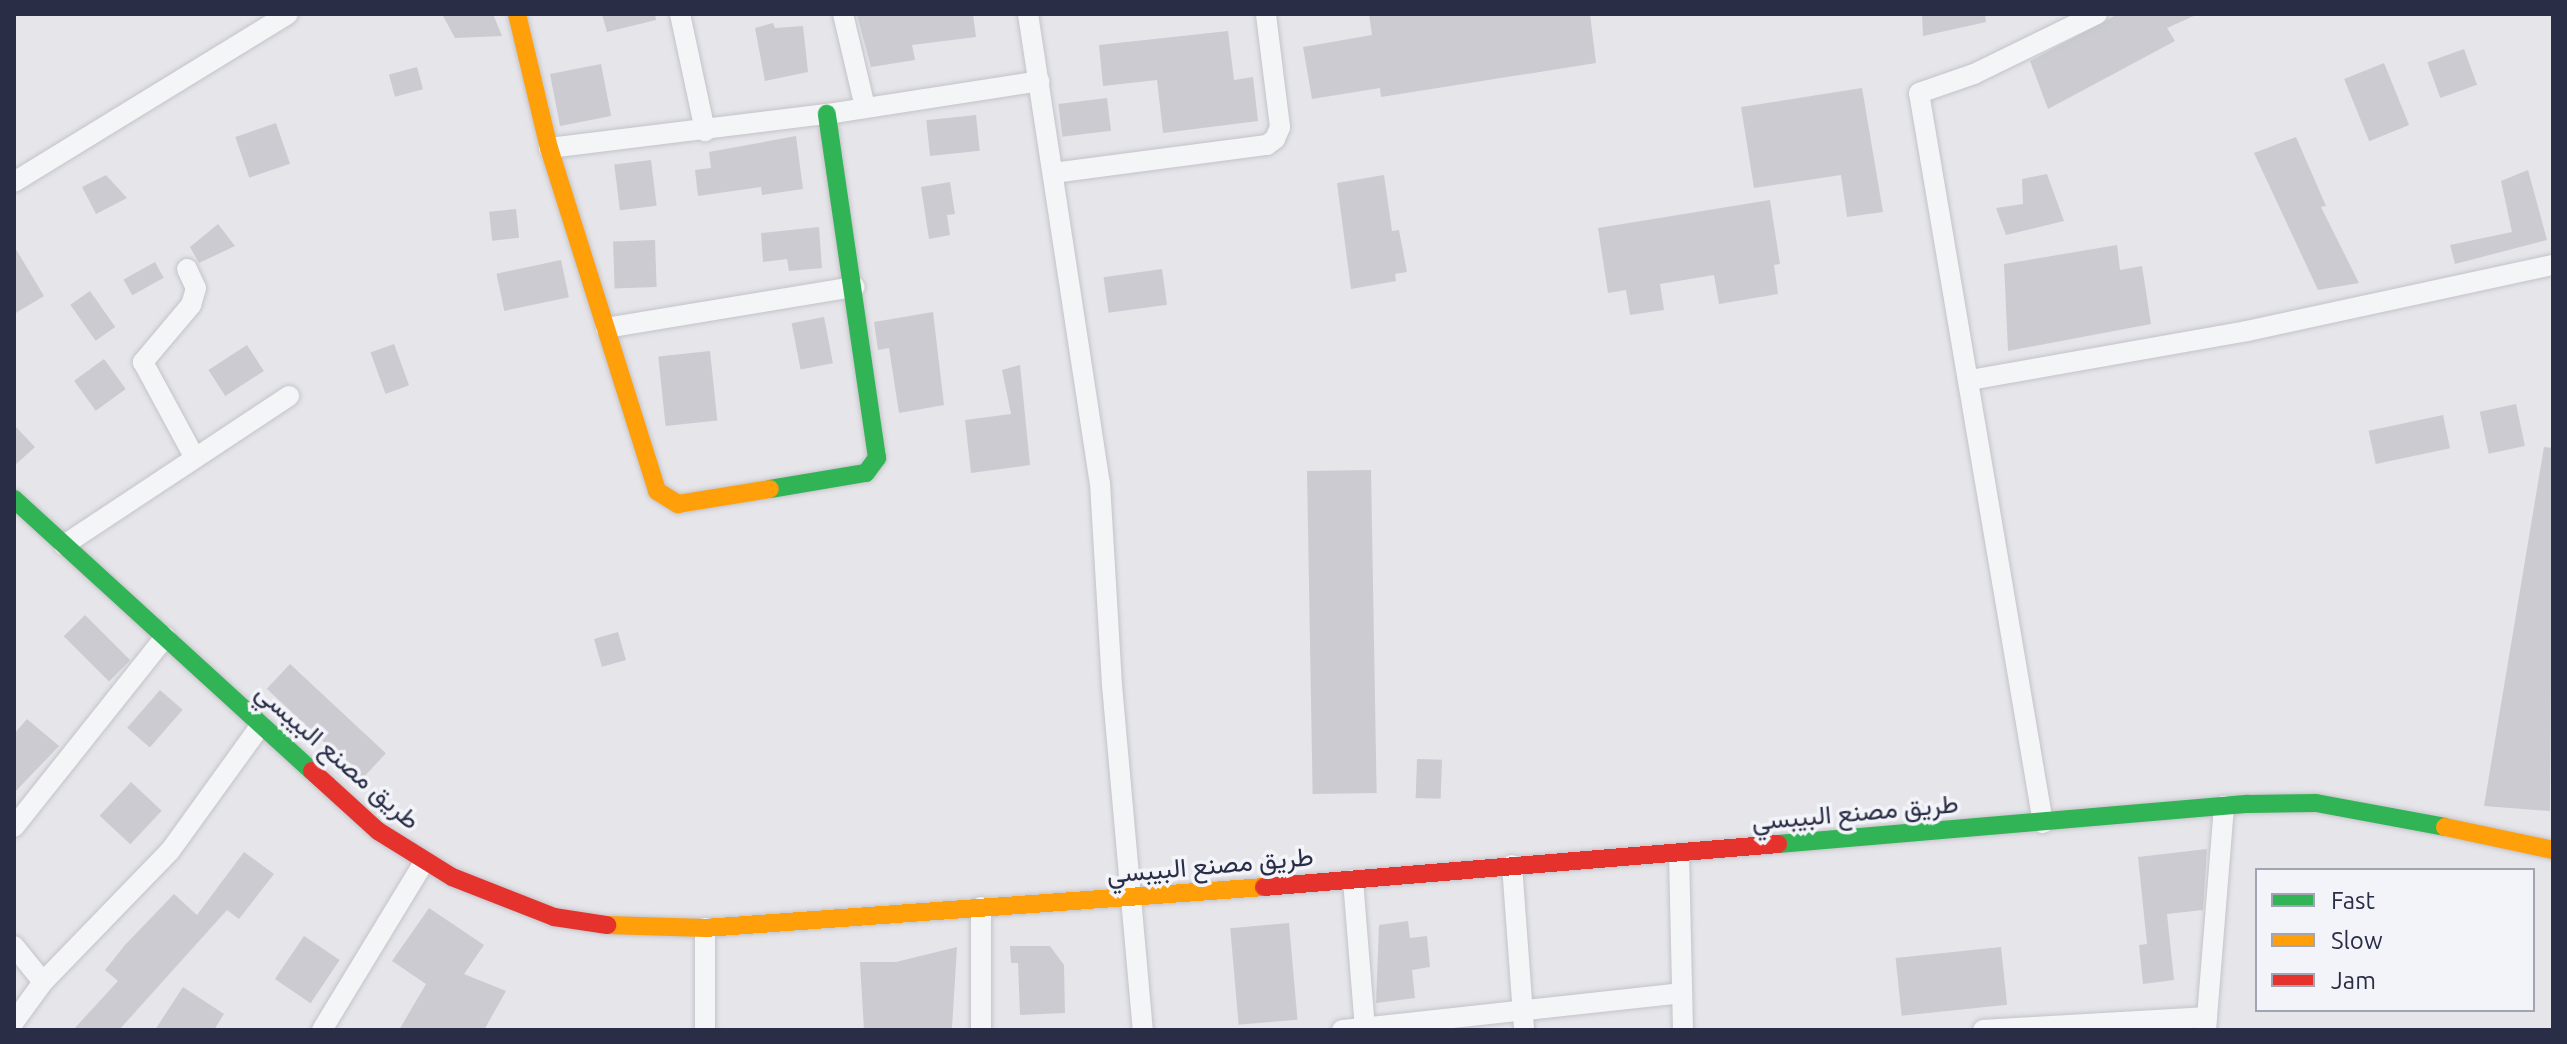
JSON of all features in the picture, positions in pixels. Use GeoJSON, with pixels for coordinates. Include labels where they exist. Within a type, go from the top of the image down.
{"type":"FeatureCollection","features":[{"type":"Feature","properties":{"kind":"main road"},"geometry":{"type":"LineString","coordinates":[[517,14],[549,148],[657,491],[678,504],[866,473],[877,458],[855,287],[827,114]]}},
{"type":"Feature","properties":{"kind":"main road","name":"طريق مصنع البيبسي"},"geometry":{"type":"LineString","coordinates":[[14,499],[378,831],[424,862],[500,899],[554,917],[625,927],[705,928],[1133,898],[2224,806],[2316,803],[2553,850]]}},
{"type":"Feature","properties":{"kind":"street"},"geometry":{"type":"LineString","coordinates":[[14,182],[288,14]]}},
{"type":"Feature","properties":{"kind":"street"},"geometry":{"type":"LineString","coordinates":[[680,14],[705,131]]}},
{"type":"Feature","properties":{"kind":"street"},"geometry":{"type":"LineString","coordinates":[[843,14],[865,107]]}},
{"type":"Feature","properties":{"kind":"street"},"geometry":{"type":"LineString","coordinates":[[1028,14],[1100,483],[1112,685],[1143,1030]]}},
{"type":"Feature","properties":{"kind":"street"},"geometry":{"type":"LineString","coordinates":[[1053,173],[1253,147],[1275,139],[1280,127],[1266,14]]}},
{"type":"Feature","properties":{"kind":"street"},"geometry":{"type":"LineString","coordinates":[[2043,823],[1919,93],[1974,74],[2097,14]]}},
{"type":"Feature","properties":{"kind":"street"},"geometry":{"type":"LineString","coordinates":[[549,148],[705,131],[1039,81]]}},
{"type":"Feature","properties":{"kind":"street"},"geometry":{"type":"LineString","coordinates":[[1970,380],[2247,331],[2553,265]]}},
{"type":"Feature","properties":{"kind":"street"},"geometry":{"type":"LineString","coordinates":[[187,269],[195,297],[143,362],[195,458]]}},
{"type":"Feature","properties":{"kind":"street"},"geometry":{"type":"LineString","coordinates":[[606,328],[855,287]]}},
{"type":"Feature","properties":{"kind":"street"},"geometry":{"type":"LineString","coordinates":[[64,545],[289,396]]}},
{"type":"Feature","properties":{"kind":"street"},"geometry":{"type":"LineString","coordinates":[[14,827],[165,637]]}},
{"type":"Feature","properties":{"kind":"street"},"geometry":{"type":"LineString","coordinates":[[14,1022],[43,982],[170,851],[261,725]]}},
{"type":"Feature","properties":{"kind":"street"},"geometry":{"type":"LineString","coordinates":[[1983,1030],[2206,1024],[2224,806]]}},
{"type":"Feature","properties":{"kind":"street"},"geometry":{"type":"LineString","coordinates":[[1679,854],[1683,1030]]}},
{"type":"Feature","properties":{"kind":"street"},"geometry":{"type":"LineString","coordinates":[[322,1030],[424,862]]}},
{"type":"Feature","properties":{"kind":"street"},"geometry":{"type":"LineString","coordinates":[[1512,865],[1524,1021]]}},
{"type":"Feature","properties":{"kind":"street"},"geometry":{"type":"LineString","coordinates":[[1353,880],[1365,1029]]}},
{"type":"Feature","properties":{"kind":"street"},"geometry":{"type":"LineString","coordinates":[[981,907],[981,1030]]}},
{"type":"Feature","properties":{"kind":"street"},"geometry":{"type":"LineString","coordinates":[[705,928],[705,1030]]}},
{"type":"Feature","properties":{"kind":"street"},"geometry":{"type":"LineString","coordinates":[[14,946],[43,982]]}},
{"type":"Feature","properties":{"kind":"street"},"geometry":{"type":"LineString","coordinates":[[1342,1030],[1524,1021],[1682,993]]}},
{"type":"Feature","properties":{"kind":"building"},"geometry":{"type":"Polygon","coordinates":[[[442,14],[493,14],[502,36],[455,38],[442,14]]]}},
{"type":"Feature","properties":{"kind":"building"},"geometry":{"type":"Polygon","coordinates":[[[602,14],[655,14],[656,20],[607,32],[602,14]]]}},
{"type":"Feature","properties":{"kind":"building"},"geometry":{"type":"Polygon","coordinates":[[[973,14],[976,37],[912,45],[915,60],[871,67],[857,15],[973,14]]]}},
{"type":"Feature","properties":{"kind":"building"},"geometry":{"type":"Polygon","coordinates":[[[1369,14],[1590,14],[1596,63],[1381,97],[1380,88],[1312,99],[1303,47],[1372,35],[1369,14]]]}},
{"type":"Feature","properties":{"kind":"building"},"geometry":{"type":"Polygon","coordinates":[[[1922,14],[1985,14],[1986,22],[1923,36],[1922,14]]]}},
{"type":"Feature","properties":{"kind":"building"},"geometry":{"type":"Polygon","coordinates":[[[2118,14],[2198,14],[2167,28],[2175,41],[2048,109],[2030,61],[2118,14]]]}},
{"type":"Feature","properties":{"kind":"building"},"geometry":{"type":"Polygon","coordinates":[[[773,23],[775,28],[803,26],[808,72],[765,81],[755,28],[773,23]]]}},
{"type":"Feature","properties":{"kind":"building"},"geometry":{"type":"Polygon","coordinates":[[[1228,31],[1234,80],[1253,77],[1258,121],[1163,133],[1157,80],[1103,86],[1099,45],[1228,31]]]}},
{"type":"Feature","properties":{"kind":"building"},"geometry":{"type":"Polygon","coordinates":[[[2464,49],[2477,85],[2440,98],[2427,62],[2464,49]]]}},
{"type":"Feature","properties":{"kind":"building"},"geometry":{"type":"Polygon","coordinates":[[[2384,63],[2409,125],[2369,141],[2344,79],[2384,63]]]}},
{"type":"Feature","properties":{"kind":"building"},"geometry":{"type":"Polygon","coordinates":[[[601,64],[611,116],[560,126],[550,74],[601,64]]]}},
{"type":"Feature","properties":{"kind":"building"},"geometry":{"type":"Polygon","coordinates":[[[417,67],[423,89],[395,97],[389,75],[417,67]]]}},
{"type":"Feature","properties":{"kind":"building"},"geometry":{"type":"Polygon","coordinates":[[[1862,88],[1883,212],[1847,217],[1841,175],[1754,188],[1741,107],[1862,88]]]}},
{"type":"Feature","properties":{"kind":"building"},"geometry":{"type":"Polygon","coordinates":[[[1107,98],[1111,131],[1062,137],[1058,104],[1107,98]]]}},
{"type":"Feature","properties":{"kind":"building"},"geometry":{"type":"Polygon","coordinates":[[[976,115],[980,151],[930,156],[926,120],[976,115]]]}},
{"type":"Feature","properties":{"kind":"building"},"geometry":{"type":"Polygon","coordinates":[[[276,123],[290,164],[249,178],[235,137],[276,123]]]}},
{"type":"Feature","properties":{"kind":"building"},"geometry":{"type":"Polygon","coordinates":[[[796,136],[803,189],[762,195],[761,187],[698,196],[695,170],[711,168],[709,152],[796,136]]]}},
{"type":"Feature","properties":{"kind":"building"},"geometry":{"type":"Polygon","coordinates":[[[2296,137],[2326,206],[2321,207],[2359,283],[2318,290],[2254,153],[2296,137]]]}},
{"type":"Feature","properties":{"kind":"building"},"geometry":{"type":"Polygon","coordinates":[[[651,160],[657,206],[620,210],[614,165],[651,160]]]}},
{"type":"Feature","properties":{"kind":"building"},"geometry":{"type":"Polygon","coordinates":[[[2528,170],[2547,240],[2455,264],[2450,245],[2512,232],[2501,181],[2528,170]]]}},
{"type":"Feature","properties":{"kind":"building"},"geometry":{"type":"Polygon","coordinates":[[[2047,174],[2064,221],[2006,235],[1996,208],[2023,204],[2022,179],[2047,174]]]}},
{"type":"Feature","properties":{"kind":"building"},"geometry":{"type":"Polygon","coordinates":[[[106,175],[127,198],[96,214],[82,187],[106,175]]]}},
{"type":"Feature","properties":{"kind":"building"},"geometry":{"type":"Polygon","coordinates":[[[1384,175],[1392,231],[1399,230],[1407,272],[1395,274],[1396,281],[1351,289],[1337,183],[1384,175]]]}},
{"type":"Feature","properties":{"kind":"building"},"geometry":{"type":"Polygon","coordinates":[[[950,182],[955,214],[947,215],[950,235],[929,239],[921,187],[950,182]]]}},
{"type":"Feature","properties":{"kind":"building"},"geometry":{"type":"Polygon","coordinates":[[[1770,200],[1780,264],[1774,265],[1778,294],[1719,304],[1714,275],[1660,284],[1664,310],[1630,315],[1626,290],[1608,293],[1598,228],[1770,200]]]}},
{"type":"Feature","properties":{"kind":"building"},"geometry":{"type":"Polygon","coordinates":[[[516,209],[519,238],[492,241],[489,212],[516,209]]]}},
{"type":"Feature","properties":{"kind":"building"},"geometry":{"type":"Polygon","coordinates":[[[218,224],[235,246],[199,263],[190,247],[218,224]]]}},
{"type":"Feature","properties":{"kind":"building"},"geometry":{"type":"Polygon","coordinates":[[[819,227],[822,268],[789,271],[787,259],[763,262],[761,233],[819,227]]]}},
{"type":"Feature","properties":{"kind":"building"},"geometry":{"type":"Polygon","coordinates":[[[655,240],[657,287],[615,288],[613,241],[655,240]]]}},
{"type":"Feature","properties":{"kind":"building"},"geometry":{"type":"Polygon","coordinates":[[[2117,245],[2120,270],[2142,266],[2151,324],[2008,351],[2004,264],[2117,245]]]}},
{"type":"Feature","properties":{"kind":"building"},"geometry":{"type":"Polygon","coordinates":[[[14,246],[44,296],[14,314],[14,246]]]}},
{"type":"Feature","properties":{"kind":"building"},"geometry":{"type":"Polygon","coordinates":[[[561,260],[569,297],[504,311],[496,274],[561,260]]]}},
{"type":"Feature","properties":{"kind":"building"},"geometry":{"type":"Polygon","coordinates":[[[155,262],[164,278],[132,295],[124,279],[155,262]]]}},
{"type":"Feature","properties":{"kind":"building"},"geometry":{"type":"Polygon","coordinates":[[[1162,269],[1167,305],[1109,313],[1104,277],[1162,269]]]}},
{"type":"Feature","properties":{"kind":"building"},"geometry":{"type":"Polygon","coordinates":[[[90,291],[115,327],[96,341],[70,305],[90,291]]]}},
{"type":"Feature","properties":{"kind":"building"},"geometry":{"type":"Polygon","coordinates":[[[933,312],[944,405],[899,413],[889,348],[878,350],[874,322],[933,312]]]}},
{"type":"Feature","properties":{"kind":"building"},"geometry":{"type":"Polygon","coordinates":[[[824,317],[833,363],[801,369],[792,323],[824,317]]]}},
{"type":"Feature","properties":{"kind":"building"},"geometry":{"type":"Polygon","coordinates":[[[394,344],[409,385],[386,394],[371,353],[394,344]]]}},
{"type":"Feature","properties":{"kind":"building"},"geometry":{"type":"Polygon","coordinates":[[[247,345],[264,371],[225,396],[208,370],[247,345]]]}},
{"type":"Feature","properties":{"kind":"building"},"geometry":{"type":"Polygon","coordinates":[[[710,351],[717,421],[666,426],[658,356],[710,351]]]}},
{"type":"Feature","properties":{"kind":"building"},"geometry":{"type":"Polygon","coordinates":[[[104,359],[126,389],[96,411],[74,381],[104,359]]]}},
{"type":"Feature","properties":{"kind":"building"},"geometry":{"type":"Polygon","coordinates":[[[1020,365],[1030,465],[971,473],[965,420],[1011,414],[1002,370],[1020,365]]]}},
{"type":"Feature","properties":{"kind":"building"},"geometry":{"type":"Polygon","coordinates":[[[2516,404],[2525,446],[2489,454],[2480,412],[2516,404]]]}},
{"type":"Feature","properties":{"kind":"building"},"geometry":{"type":"Polygon","coordinates":[[[2443,415],[2450,448],[2376,464],[2369,431],[2443,415]]]}},
{"type":"Feature","properties":{"kind":"building"},"geometry":{"type":"Polygon","coordinates":[[[14,425],[35,447],[14,466],[14,425]]]}},
{"type":"Feature","properties":{"kind":"building"},"geometry":{"type":"Polygon","coordinates":[[[2544,447],[2553,448],[2550,811],[2484,806],[2544,447]]]}},
{"type":"Feature","properties":{"kind":"building"},"geometry":{"type":"Polygon","coordinates":[[[1371,470],[1377,793],[1313,794],[1307,471],[1371,470]]]}},
{"type":"Feature","properties":{"kind":"building"},"geometry":{"type":"Polygon","coordinates":[[[85,615],[130,660],[109,681],[64,636],[85,615]]]}},
{"type":"Feature","properties":{"kind":"building"},"geometry":{"type":"Polygon","coordinates":[[[618,632],[626,660],[602,667],[594,639],[618,632]]]}},
{"type":"Feature","properties":{"kind":"building"},"geometry":{"type":"Polygon","coordinates":[[[290,664],[386,753],[363,778],[267,689],[290,664]]]}},
{"type":"Feature","properties":{"kind":"building"},"geometry":{"type":"Polygon","coordinates":[[[160,690],[183,710],[150,747],[127,728],[160,690]]]}},
{"type":"Feature","properties":{"kind":"building"},"geometry":{"type":"Polygon","coordinates":[[[27,719],[59,746],[14,793],[14,734],[27,719]]]}},
{"type":"Feature","properties":{"kind":"building"},"geometry":{"type":"Polygon","coordinates":[[[1417,759],[1442,760],[1441,799],[1416,798],[1417,759]]]}},
{"type":"Feature","properties":{"kind":"building"},"geometry":{"type":"Polygon","coordinates":[[[131,782],[162,811],[130,844],[100,816],[131,782]]]}},
{"type":"Feature","properties":{"kind":"building"},"geometry":{"type":"Polygon","coordinates":[[[2207,849],[2203,910],[2167,914],[2174,980],[2143,984],[2139,945],[2147,944],[2138,857],[2207,849]]]}},
{"type":"Feature","properties":{"kind":"building"},"geometry":{"type":"Polygon","coordinates":[[[244,852],[274,874],[239,919],[227,910],[119,1030],[73,1030],[118,981],[105,970],[125,945],[174,894],[197,915],[244,852]]]}},
{"type":"Feature","properties":{"kind":"building"},"geometry":{"type":"Polygon","coordinates":[[[429,908],[484,945],[464,974],[506,991],[484,1030],[399,1030],[426,984],[392,961],[429,908]]]}},
{"type":"Feature","properties":{"kind":"building"},"geometry":{"type":"Polygon","coordinates":[[[1408,921],[1410,938],[1427,936],[1430,967],[1412,970],[1415,998],[1376,1003],[1379,925],[1408,921]]]}},
{"type":"Feature","properties":{"kind":"building"},"geometry":{"type":"Polygon","coordinates":[[[1289,923],[1297,1020],[1239,1025],[1230,928],[1289,923]]]}},
{"type":"Feature","properties":{"kind":"building"},"geometry":{"type":"Polygon","coordinates":[[[304,936],[340,960],[311,1003],[275,979],[304,936]]]}},
{"type":"Feature","properties":{"kind":"building"},"geometry":{"type":"Polygon","coordinates":[[[1010,946],[1050,946],[1064,965],[1065,1013],[1020,1015],[1018,963],[1011,963],[1010,946]]]}},
{"type":"Feature","properties":{"kind":"building"},"geometry":{"type":"Polygon","coordinates":[[[957,947],[952,1028],[864,1030],[860,962],[896,962],[957,947]]]}},
{"type":"Feature","properties":{"kind":"building"},"geometry":{"type":"Polygon","coordinates":[[[2001,947],[2007,1005],[1902,1016],[1896,958],[2001,947]]]}},
{"type":"Feature","properties":{"kind":"building"},"geometry":{"type":"Polygon","coordinates":[[[183,987],[224,1014],[214,1030],[155,1030],[183,987]]]}},
{"type":"Feature","properties":{"kind":"traffic: fast"},"geometry":{"type":"LineString","coordinates":[[770,489],[866,473],[877,458],[827,114]]}},
{"type":"Feature","properties":{"kind":"traffic: fast"},"geometry":{"type":"LineString","coordinates":[[14,499],[312,771]]}},
{"type":"Feature","properties":{"kind":"traffic: fast"},"geometry":{"type":"LineString","coordinates":[[1778,844],[2248,804],[2316,803],[2445,827]]}},
{"type":"Feature","properties":{"kind":"traffic: slow"},"geometry":{"type":"LineString","coordinates":[[517,14],[549,148],[657,491],[678,504],[770,489]]}},
{"type":"Feature","properties":{"kind":"traffic: slow"},"geometry":{"type":"LineString","coordinates":[[2445,827],[2553,850]]}},
{"type":"Feature","properties":{"kind":"traffic: slow"},"geometry":{"type":"LineString","coordinates":[[607,925],[705,928],[1264,887]]}},
{"type":"Feature","properties":{"kind":"traffic: jam"},"geometry":{"type":"LineString","coordinates":[[312,771],[378,831],[452,877],[554,917],[607,925]]}},
{"type":"Feature","properties":{"kind":"traffic: jam"},"geometry":{"type":"LineString","coordinates":[[1264,887],[1778,844]]}}]}
